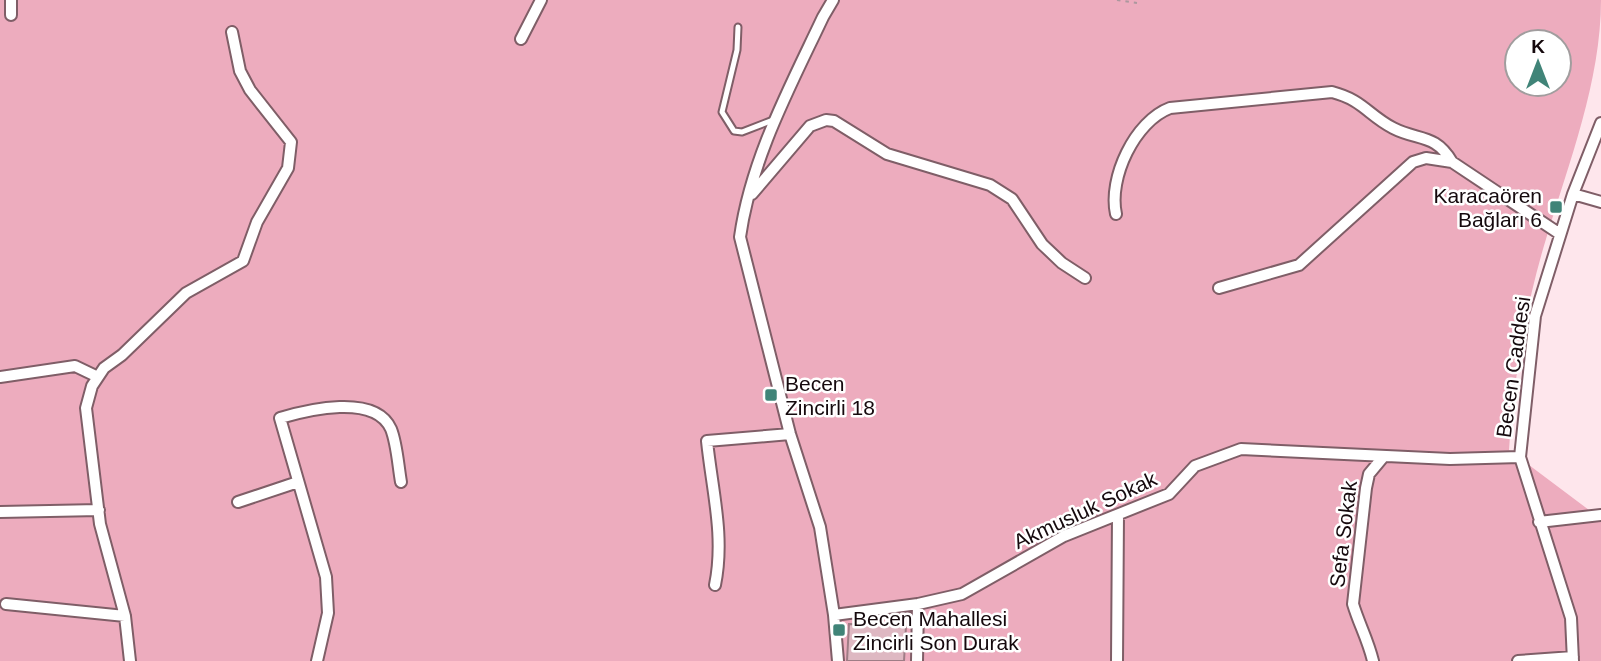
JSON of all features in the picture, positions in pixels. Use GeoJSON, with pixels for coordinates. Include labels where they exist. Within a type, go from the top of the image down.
{"type":"FeatureCollection","features":[{"type":"Feature","properties":{"kind":"street"},"geometry":{"type":"LineString","coordinates":[[11,0],[11,15]]}},
{"type":"Feature","properties":{"kind":"street"},"geometry":{"type":"LineString","coordinates":[[521,39],[541,0]]}},
{"type":"Feature","properties":{"kind":"street"},"geometry":{"type":"LineString","coordinates":[[833,0],[777,118],[747,201],[740,237],[790,434],[820,527],[834,615],[838,661]]}},
{"type":"Feature","properties":{"kind":"street"},"geometry":{"type":"LineString","coordinates":[[130,661],[125,616],[99,510],[86,408],[98,377],[186,293],[243,261],[257,222],[288,167],[291,142],[250,90],[240,71],[232,32]]}},
{"type":"Feature","properties":{"kind":"street"},"geometry":{"type":"LineString","coordinates":[[1116,214],[1114,189],[1117,176],[1144,123],[1156,113],[1170,108],[1332,92],[1351,97],[1395,129],[1436,143],[1452,162],[1560,234]]}},
{"type":"Feature","properties":{"kind":"street"},"geometry":{"type":"LineString","coordinates":[[747,201],[810,125],[825,120],[834,121],[887,154],[990,185],[1012,199],[1042,244],[1062,263],[1085,278]]}},
{"type":"Feature","properties":{"kind":"street","name":"Becen Caddesi"},"geometry":{"type":"LineString","coordinates":[[1573,659],[1571,618],[1520,457],[1535,316],[1573,194],[1601,123]]}},
{"type":"Feature","properties":{"kind":"street"},"geometry":{"type":"LineString","coordinates":[[1219,288],[1298,265],[1413,162],[1426,158],[1452,162]]}},
{"type":"Feature","properties":{"kind":"street"},"geometry":{"type":"LineString","coordinates":[[1573,194],[1601,202]]}},
{"type":"Feature","properties":{"kind":"street"},"geometry":{"type":"LineString","coordinates":[[0,377],[75,366],[98,377]]}},
{"type":"Feature","properties":{"kind":"street"},"geometry":{"type":"LineString","coordinates":[[317,661],[328,613],[326,577],[280,418],[313,408],[348,407],[372,412],[390,428],[401,482]]}},
{"type":"Feature","properties":{"kind":"street"},"geometry":{"type":"LineString","coordinates":[[715,585],[721,557],[720,524],[712,493],[707,441],[790,434]]}},
{"type":"Feature","properties":{"kind":"street","name":"Akmusluk Sokak"},"geometry":{"type":"LineString","coordinates":[[834,615],[918,604],[962,594],[1064,536],[1169,494],[1195,466],[1241,449],[1450,459],[1520,457]]}},
{"type":"Feature","properties":{"kind":"street","name":"Sefa Sokak"},"geometry":{"type":"LineString","coordinates":[[1373,661],[1367,635],[1353,604],[1366,488],[1370,474],[1384,456]]}},
{"type":"Feature","properties":{"kind":"street"},"geometry":{"type":"LineString","coordinates":[[238,502],[298,482]]}},
{"type":"Feature","properties":{"kind":"street"},"geometry":{"type":"LineString","coordinates":[[0,512],[99,510]]}},
{"type":"Feature","properties":{"kind":"street"},"geometry":{"type":"LineString","coordinates":[[1117,661],[1118,515]]}},
{"type":"Feature","properties":{"kind":"street"},"geometry":{"type":"LineString","coordinates":[[1539,522],[1601,515]]}},
{"type":"Feature","properties":{"kind":"street"},"geometry":{"type":"LineString","coordinates":[[6,604],[125,616]]}},
{"type":"Feature","properties":{"kind":"street"},"geometry":{"type":"LineString","coordinates":[[917,661],[918,604]]}},
{"type":"Feature","properties":{"kind":"street"},"geometry":{"type":"LineString","coordinates":[[1518,661],[1573,659]]}},
{"type":"Feature","properties":{"kind":"lane"},"geometry":{"type":"LineString","coordinates":[[738,27],[737,50],[722,112],[734,131],[742,132],[777,118]]}},
{"type":"Feature","properties":{"kind":"path"},"geometry":{"type":"LineString","coordinates":[[1117,0],[1137,3]]}},
{"type":"Feature","properties":{"kind":"shaded area"},"geometry":{"type":"Polygon","coordinates":[[[0,0],[1601,0],[1600,30],[1590,91],[1526,317],[1517,370],[1509,450],[1601,519],[1601,661],[0,661],[0,0]]]}},
{"type":"Feature","properties":{"kind":"building"},"geometry":{"type":"Polygon","coordinates":[[[849,624],[906,626],[904,661],[847,661],[849,624]]]}},
{"type":"Feature","properties":{"kind":"place","name":"Karacaören Bağları 6"},"geometry":{"type":"Point","coordinates":[1556,207]}},
{"type":"Feature","properties":{"kind":"place","name":"Becen Zincirli 18"},"geometry":{"type":"Point","coordinates":[771,395]}},
{"type":"Feature","properties":{"kind":"place","name":"Becen Mahallesi Zincirli Son Durak"},"geometry":{"type":"Point","coordinates":[839,630]}}]}
